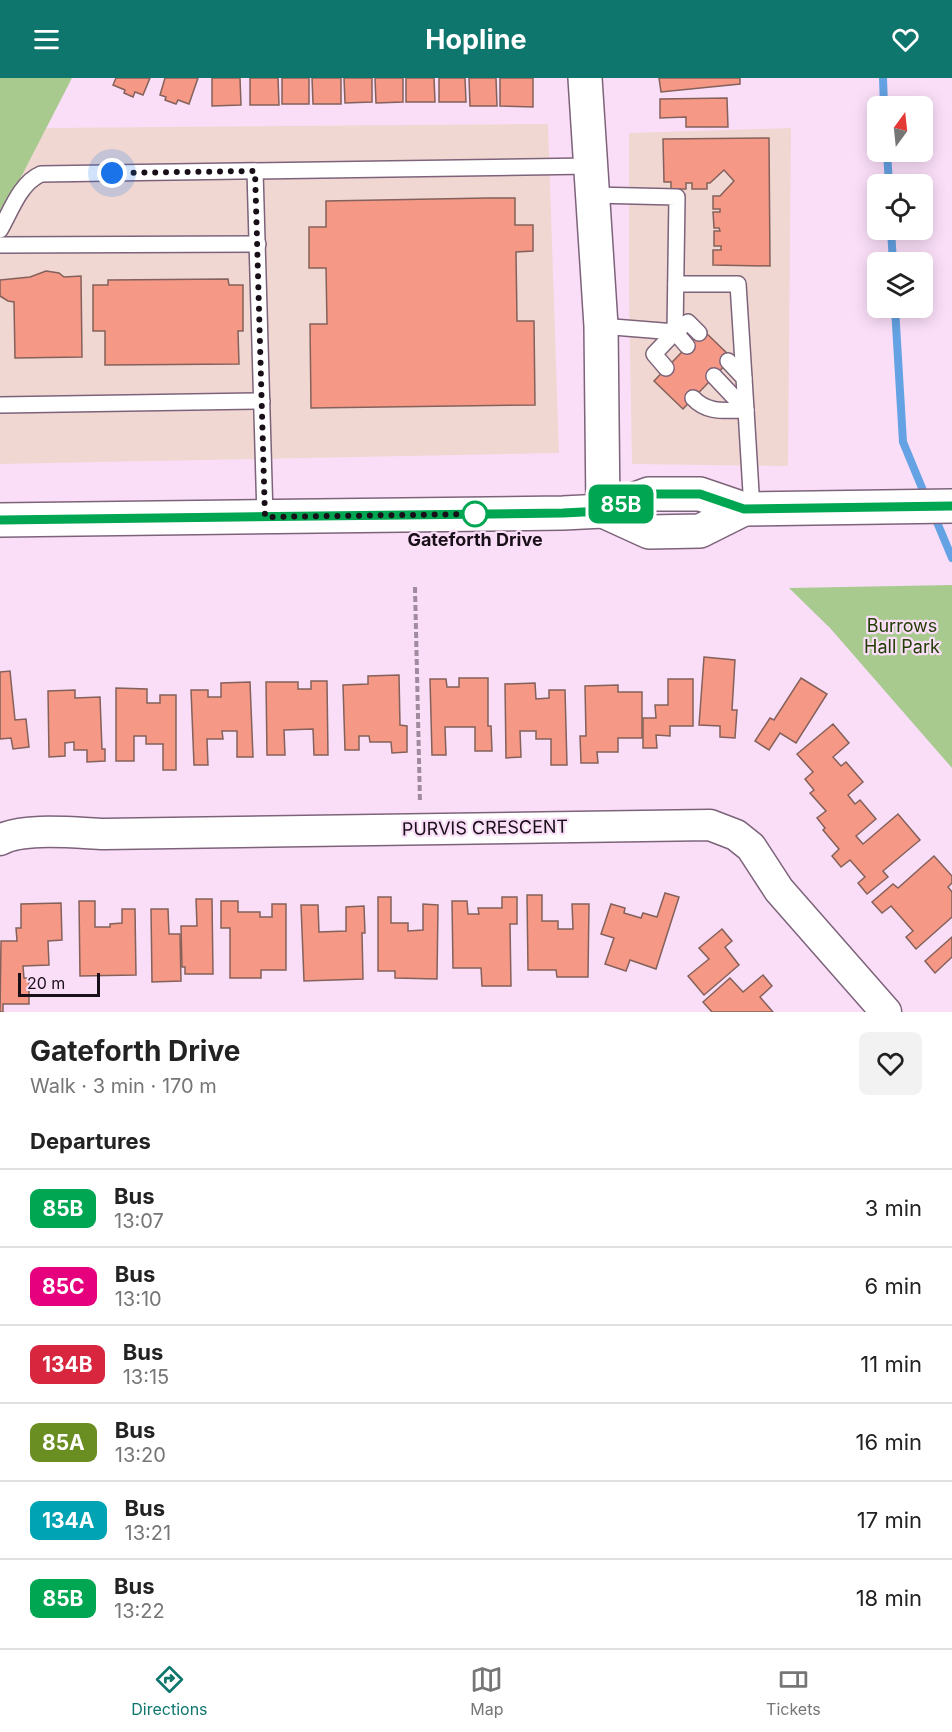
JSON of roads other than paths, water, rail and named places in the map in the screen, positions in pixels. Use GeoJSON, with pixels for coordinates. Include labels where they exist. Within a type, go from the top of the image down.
{"type":"FeatureCollection","features":[{"type":"Feature","properties":{"kind":"main road"},"geometry":{"type":"LineString","coordinates":[[585,78],[601,326],[603,511]]}},
{"type":"Feature","properties":{"kind":"main road"},"geometry":{"type":"LineString","coordinates":[[0,520],[603,511],[649,532],[659,532],[700,531],[748,509],[952,506]]}},
{"type":"Feature","properties":{"kind":"street","name":"PURVIS CRESCENT"},"geometry":{"type":"LineString","coordinates":[[0,840],[28,833],[104,834],[710,825],[736,835],[751,848],[779,890],[886,1012]]}},
{"type":"Feature","properties":{"kind":"lane"},"geometry":{"type":"LineString","coordinates":[[255,171],[265,517]]}},
{"type":"Feature","properties":{"kind":"lane"},"geometry":{"type":"LineString","coordinates":[[0,230],[24,186],[31,178],[41,174],[255,171],[592,180],[677,197],[675,332],[687,346]]}},
{"type":"Feature","properties":{"kind":"lane"},"geometry":{"type":"LineString","coordinates":[[0,244],[258,244]]}},
{"type":"Feature","properties":{"kind":"lane"},"geometry":{"type":"LineString","coordinates":[[676,284],[738,284],[746,410],[748,509]]}},
{"type":"Feature","properties":{"kind":"lane"},"geometry":{"type":"LineString","coordinates":[[666,368],[654,354],[688,322],[699,333]]}},
{"type":"Feature","properties":{"kind":"lane"},"geometry":{"type":"LineString","coordinates":[[601,326],[675,332]]}},
{"type":"Feature","properties":{"kind":"lane"},"geometry":{"type":"LineString","coordinates":[[728,361],[744,378]]}},
{"type":"Feature","properties":{"kind":"lane"},"geometry":{"type":"LineString","coordinates":[[714,376],[746,410]]}},
{"type":"Feature","properties":{"kind":"lane"},"geometry":{"type":"LineString","coordinates":[[693,398],[700,406],[716,410],[746,410]]}},
{"type":"Feature","properties":{"kind":"lane"},"geometry":{"type":"LineString","coordinates":[[0,405],[262,401]]}},
{"type":"Feature","properties":{"kind":"waterway"},"geometry":{"type":"LineString","coordinates":[[883,78],[884,96]]}},
{"type":"Feature","properties":{"kind":"waterway"},"geometry":{"type":"LineString","coordinates":[[888,162],[888,174]]}},
{"type":"Feature","properties":{"kind":"waterway"},"geometry":{"type":"LineString","coordinates":[[892,240],[892,252]]}},
{"type":"Feature","properties":{"kind":"waterway"},"geometry":{"type":"LineString","coordinates":[[896,318],[903,442],[927,500]]}},
{"type":"Feature","properties":{"kind":"waterway"},"geometry":{"type":"LineString","coordinates":[[934,515],[952,558]]}},
{"type":"Feature","properties":{"kind":"place","name":"Gateforth Drive"},"geometry":{"type":"Point","coordinates":[475,514]}},
{"type":"Feature","properties":{"kind":"park label","name":"Burrows Hall Park"},"geometry":{"type":"Point","coordinates":[902,636]}}]}
